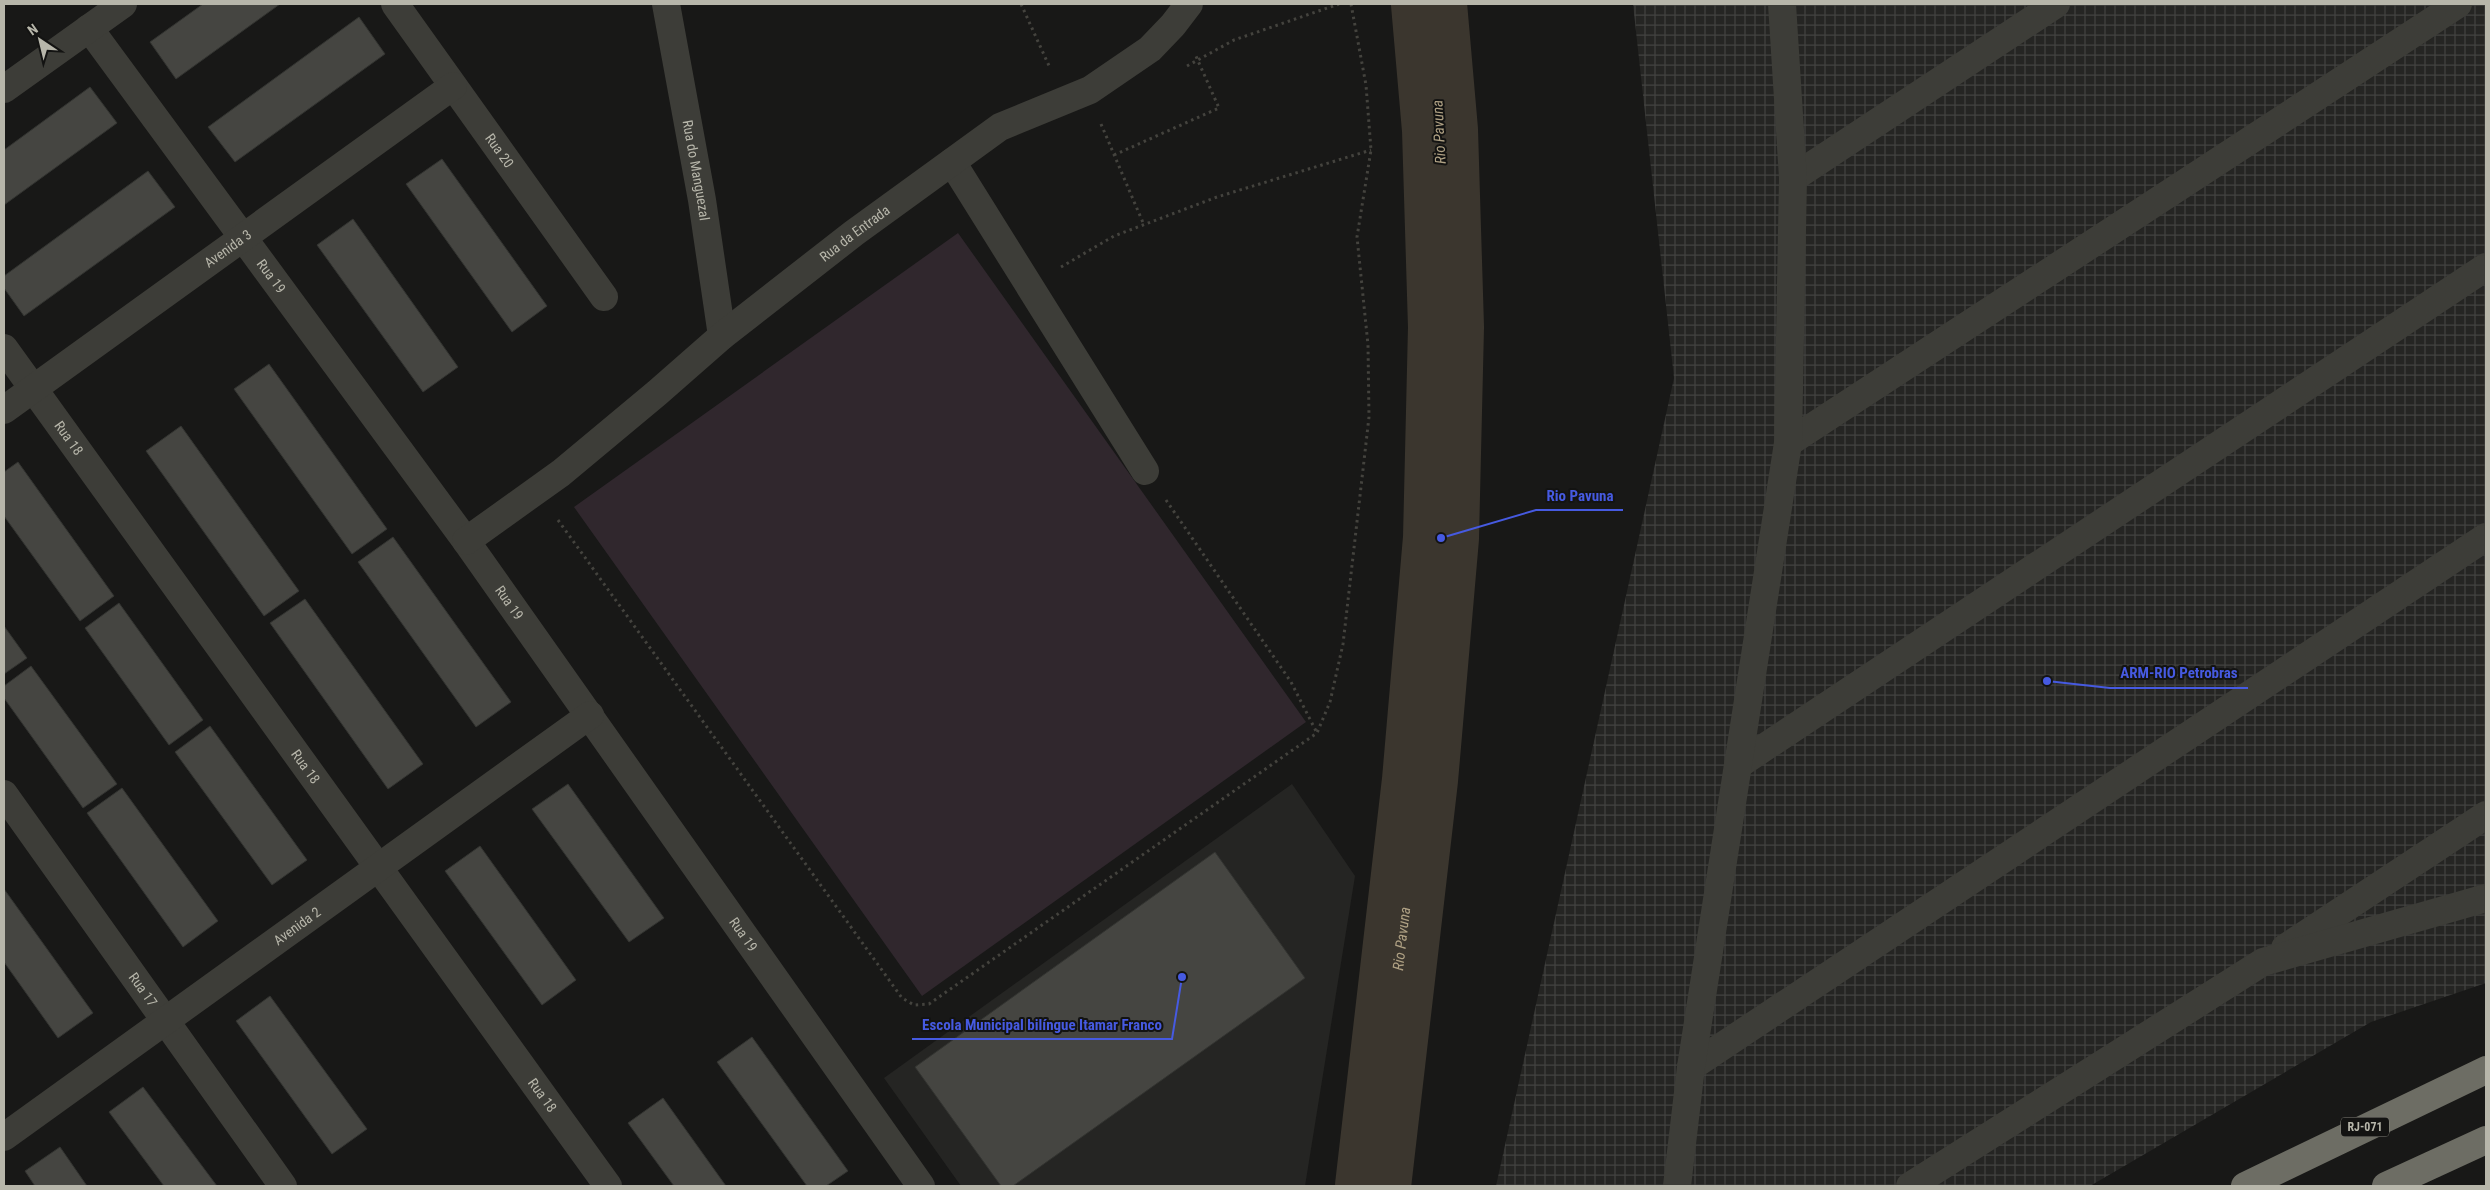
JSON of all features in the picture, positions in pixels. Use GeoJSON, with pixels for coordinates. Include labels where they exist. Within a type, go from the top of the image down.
{"type":"FeatureCollection","features":[{"type":"Feature","properties":{"kind":"highway","name":"RJ-071"},"geometry":{"type":"LineString","coordinates":[[2245,1186],[2486,1070]]}},
{"type":"Feature","properties":{"kind":"highway"},"geometry":{"type":"LineString","coordinates":[[2386,1186],[2486,1140]]}},
{"type":"Feature","properties":{"kind":"street"},"geometry":{"type":"LineString","coordinates":[[4,89],[123,4]]}},
{"type":"Feature","properties":{"kind":"street","name":"Rua 20"},"geometry":{"type":"LineString","coordinates":[[395,4],[604,297]]}},
{"type":"Feature","properties":{"kind":"street","name":"Rua do Manguezal"},"geometry":{"type":"LineString","coordinates":[[666,4],[702,200],[722,336]]}},
{"type":"Feature","properties":{"kind":"street"},"geometry":{"type":"LineString","coordinates":[[1677,1186],[1691,1067],[1788,443],[1793,178],[1782,4]]}},
{"type":"Feature","properties":{"kind":"street"},"geometry":{"type":"LineString","coordinates":[[1793,178],[2056,4]]}},
{"type":"Feature","properties":{"kind":"street"},"geometry":{"type":"LineString","coordinates":[[1788,443],[2458,4]]}},
{"type":"Feature","properties":{"kind":"street","name":"Rua da Entrada"},"geometry":{"type":"LineString","coordinates":[[466,541],[537,490],[611,432],[722,336],[854,233],[1000,127],[1090,90],[1150,49],[1181,14]]}},
{"type":"Feature","properties":{"kind":"street","name":"Rua 19"},"geometry":{"type":"LineString","coordinates":[[89,28],[466,541],[921,1186]]}},
{"type":"Feature","properties":{"kind":"street","name":"Avenida 3"},"geometry":{"type":"LineString","coordinates":[[4,410],[453,86]]}},
{"type":"Feature","properties":{"kind":"street"},"geometry":{"type":"LineString","coordinates":[[952,162],[1030,284],[1145,471]]}},
{"type":"Feature","properties":{"kind":"street"},"geometry":{"type":"LineString","coordinates":[[1738,765],[2486,267]]}},
{"type":"Feature","properties":{"kind":"street","name":"Rua 18"},"geometry":{"type":"LineString","coordinates":[[4,348],[608,1186]]}},
{"type":"Feature","properties":{"kind":"street"},"geometry":{"type":"LineString","coordinates":[[1691,1067],[2486,537]]}},
{"type":"Feature","properties":{"kind":"street","name":"Avenida 2"},"geometry":{"type":"LineString","coordinates":[[4,1137],[590,715]]}},
{"type":"Feature","properties":{"kind":"street","name":"Rua 17"},"geometry":{"type":"LineString","coordinates":[[4,794],[164,1022],[283,1186]]}},
{"type":"Feature","properties":{"kind":"street"},"geometry":{"type":"LineString","coordinates":[[1910,1186],[2263,962],[2486,815]]}},
{"type":"Feature","properties":{"kind":"street"},"geometry":{"type":"LineString","coordinates":[[2263,962],[2486,898]]}},
{"type":"Feature","properties":{"kind":"path"},"geometry":{"type":"LineString","coordinates":[[1021,4],[1065,100]]}},
{"type":"Feature","properties":{"kind":"path"},"geometry":{"type":"LineString","coordinates":[[1182,68],[1234,40],[1339,4]]}},
{"type":"Feature","properties":{"kind":"path"},"geometry":{"type":"LineString","coordinates":[[537,490],[902,998],[914,1005],[928,1004],[1317,734],[1330,702],[1343,644],[1367,436],[1368,345],[1357,237],[1371,150],[1366,85],[1352,4]]}},
{"type":"Feature","properties":{"kind":"path"},"geometry":{"type":"LineString","coordinates":[[1114,155],[1219,108],[1181,14]]}},
{"type":"Feature","properties":{"kind":"path"},"geometry":{"type":"LineString","coordinates":[[1090,90],[1096,114],[1144,225]]}},
{"type":"Feature","properties":{"kind":"path"},"geometry":{"type":"LineString","coordinates":[[1030,284],[1114,236],[1217,197],[1371,150]]}},
{"type":"Feature","properties":{"kind":"path"},"geometry":{"type":"LineString","coordinates":[[1145,471],[1291,682],[1317,734]]}},
{"type":"Feature","properties":{"kind":"shaded area"},"geometry":{"type":"Polygon","coordinates":[[[1633,4],[2486,4],[2486,983],[2371,1022],[2090,1186],[1496,1186],[1674,378],[1633,4]]]}},
{"type":"Feature","properties":{"kind":"shaded area"},"geometry":{"type":"Polygon","coordinates":[[[958,233],[1306,722],[922,996],[574,507],[958,233]]]}},
{"type":"Feature","properties":{"kind":"shaded area"},"geometry":{"type":"Polygon","coordinates":[[[1292,784],[1355,876],[1305,1186],[961,1186],[884,1078],[1292,784]]]}},
{"type":"Feature","properties":{"kind":"building"},"geometry":{"type":"Polygon","coordinates":[[[203,4],[280,4],[176,79],[150,42],[203,4]]]}},
{"type":"Feature","properties":{"kind":"building"},"geometry":{"type":"Polygon","coordinates":[[[359,17],[385,54],[235,162],[208,127],[359,17]]]}},
{"type":"Feature","properties":{"kind":"building"},"geometry":{"type":"Polygon","coordinates":[[[90,87],[117,123],[4,205],[4,150],[90,87]]]}},
{"type":"Feature","properties":{"kind":"building"},"geometry":{"type":"Polygon","coordinates":[[[442,159],[547,306],[512,332],[406,184],[442,159]]]}},
{"type":"Feature","properties":{"kind":"building"},"geometry":{"type":"Polygon","coordinates":[[[148,171],[175,207],[24,316],[4,288],[4,276],[148,171]]]}},
{"type":"Feature","properties":{"kind":"building"},"geometry":{"type":"Polygon","coordinates":[[[353,219],[458,367],[423,392],[317,245],[353,219]]]}},
{"type":"Feature","properties":{"kind":"building"},"geometry":{"type":"Polygon","coordinates":[[[269,364],[387,529],[352,554],[234,389],[269,364]]]}},
{"type":"Feature","properties":{"kind":"building"},"geometry":{"type":"Polygon","coordinates":[[[181,426],[299,591],[264,616],[146,451],[181,426]]]}},
{"type":"Feature","properties":{"kind":"building"},"geometry":{"type":"Polygon","coordinates":[[[18,462],[114,596],[80,621],[4,516],[4,472],[18,462]]]}},
{"type":"Feature","properties":{"kind":"building"},"geometry":{"type":"Polygon","coordinates":[[[393,537],[511,702],[476,727],[358,562],[393,537]]]}},
{"type":"Feature","properties":{"kind":"building"},"geometry":{"type":"Polygon","coordinates":[[[305,599],[423,764],[388,789],[270,623],[305,599]]]}},
{"type":"Feature","properties":{"kind":"building"},"geometry":{"type":"Polygon","coordinates":[[[119,603],[203,720],[169,745],[85,628],[119,603]]]}},
{"type":"Feature","properties":{"kind":"building"},"geometry":{"type":"Polygon","coordinates":[[[4,626],[27,658],[4,674],[4,626]]]}},
{"type":"Feature","properties":{"kind":"building"},"geometry":{"type":"Polygon","coordinates":[[[31,666],[117,784],[83,808],[4,698],[4,686],[31,666]]]}},
{"type":"Feature","properties":{"kind":"building"},"geometry":{"type":"Polygon","coordinates":[[[210,726],[307,860],[272,885],[175,752],[210,726]]]}},
{"type":"Feature","properties":{"kind":"building"},"geometry":{"type":"Polygon","coordinates":[[[568,784],[664,918],[629,942],[532,809],[568,784]]]}},
{"type":"Feature","properties":{"kind":"building"},"geometry":{"type":"Polygon","coordinates":[[[122,788],[218,921],[183,947],[87,813],[122,788]]]}},
{"type":"Feature","properties":{"kind":"building"},"geometry":{"type":"Polygon","coordinates":[[[480,846],[576,980],[542,1005],[445,871],[480,846]]]}},
{"type":"Feature","properties":{"kind":"building"},"geometry":{"type":"Polygon","coordinates":[[[1215,852],[1305,978],[1013,1186],[1001,1186],[915,1067],[1215,852]]]}},
{"type":"Feature","properties":{"kind":"building"},"geometry":{"type":"Polygon","coordinates":[[[4,889],[93,1013],[58,1038],[4,962],[4,889]]]}},
{"type":"Feature","properties":{"kind":"building"},"geometry":{"type":"Polygon","coordinates":[[[270,996],[367,1129],[332,1154],[236,1021],[270,996]]]}},
{"type":"Feature","properties":{"kind":"building"},"geometry":{"type":"Polygon","coordinates":[[[752,1037],[848,1171],[826,1186],[807,1186],[717,1062],[752,1037]]]}},
{"type":"Feature","properties":{"kind":"building"},"geometry":{"type":"Polygon","coordinates":[[[143,1087],[217,1186],[164,1186],[109,1112],[143,1087]]]}},
{"type":"Feature","properties":{"kind":"building"},"geometry":{"type":"Polygon","coordinates":[[[663,1098],[726,1186],[674,1186],[628,1123],[663,1098]]]}},
{"type":"Feature","properties":{"kind":"building"},"geometry":{"type":"Polygon","coordinates":[[[60,1147],[87,1186],[35,1186],[25,1171],[60,1147]]]}},
{"type":"Feature","properties":{"kind":"waterway","name":"Rio Pavuna"},"geometry":{"type":"LineString","coordinates":[[1373,1186],[1420,780],[1441,538],[1446,327],[1440,130],[1429,4]]}},
{"type":"Feature","properties":{"kind":"place","name":"Rio Pavuna"},"geometry":{"type":"Point","coordinates":[1441,538]}},
{"type":"Feature","properties":{"kind":"place","name":"ARM-RIO Petrobras"},"geometry":{"type":"Point","coordinates":[2047,681]}},
{"type":"Feature","properties":{"kind":"place","name":"Escola Municipal bilíngue Itamar Franco"},"geometry":{"type":"Point","coordinates":[1182,977]}}]}
